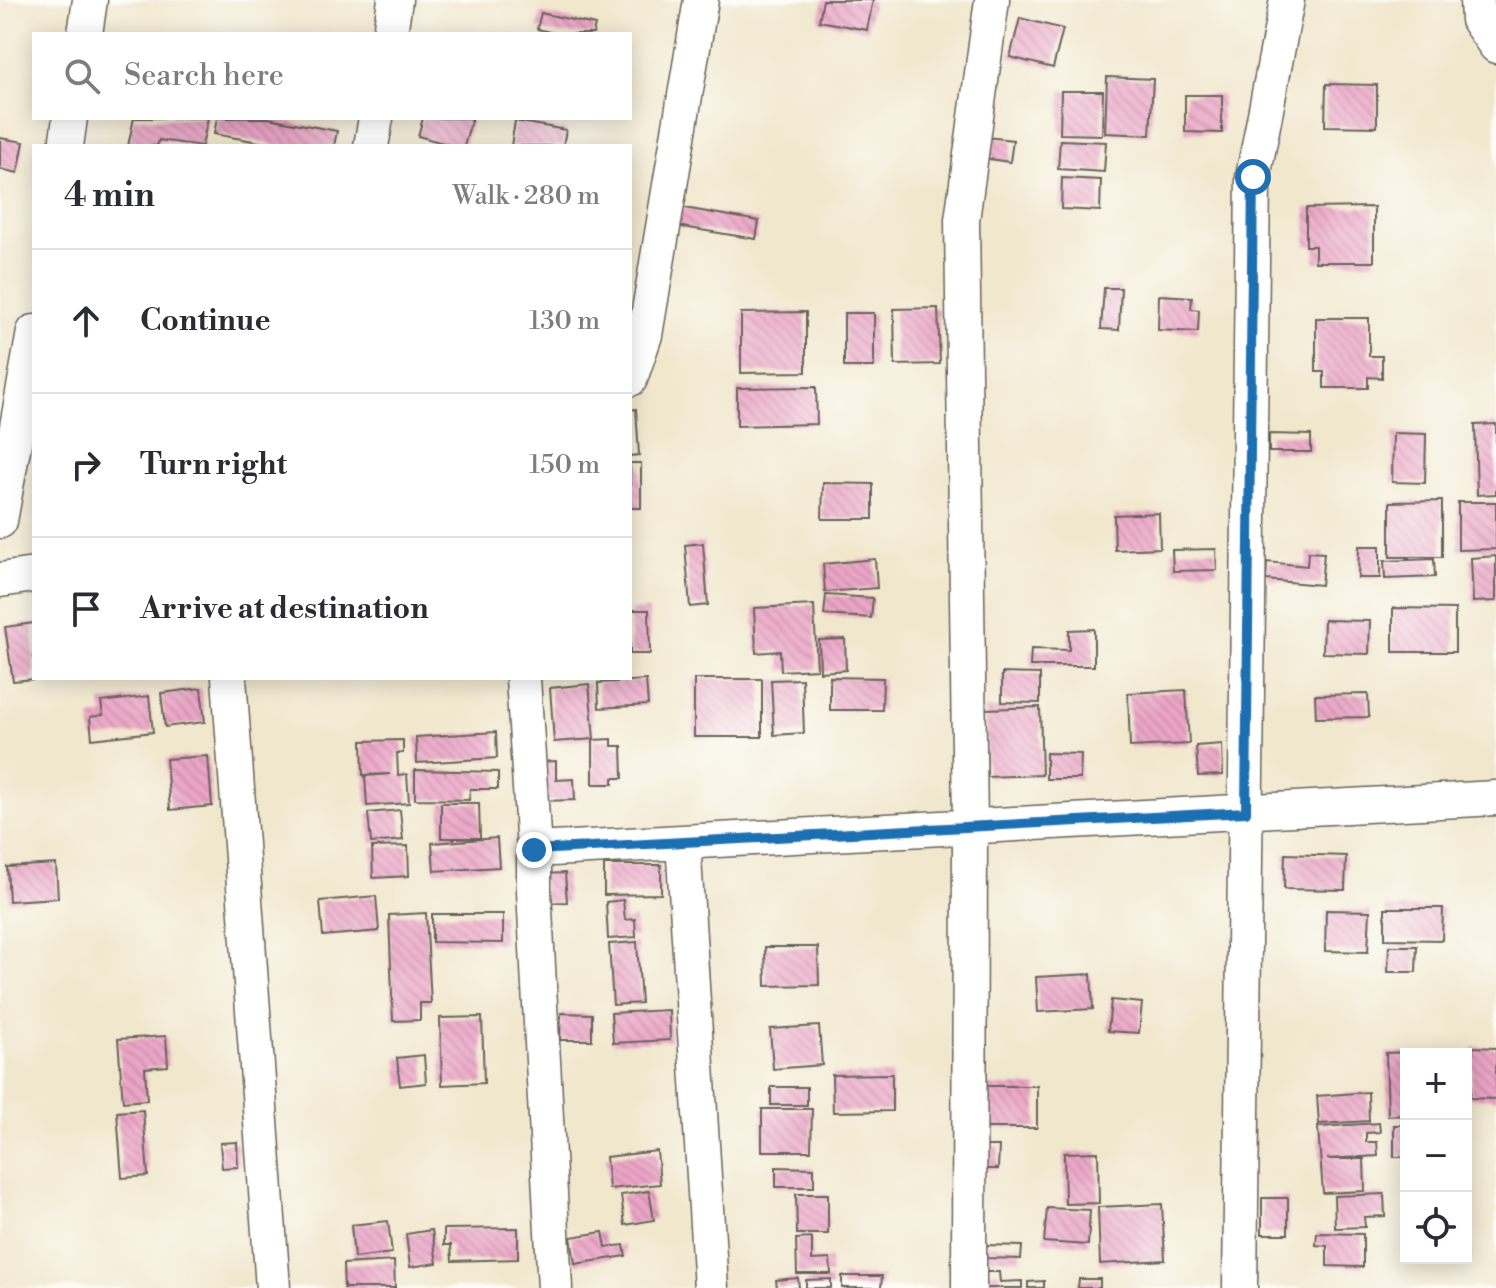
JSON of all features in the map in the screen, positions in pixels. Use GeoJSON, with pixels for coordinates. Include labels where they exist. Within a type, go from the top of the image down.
{"type":"FeatureCollection","features":[{"type":"Feature","properties":{"kind":"street"},"geometry":{"type":"LineString","coordinates":[[85,32],[90,0]]}},
{"type":"Feature","properties":{"kind":"street"},"geometry":{"type":"LineString","coordinates":[[390,32],[395,0]]}},
{"type":"Feature","properties":{"kind":"street"},"geometry":{"type":"LineString","coordinates":[[632,373],[645,335],[701,0]]}},
{"type":"Feature","properties":{"kind":"street"},"geometry":{"type":"LineString","coordinates":[[969,1288],[970,826],[962,220],[992,0]]}},
{"type":"Feature","properties":{"kind":"street"},"geometry":{"type":"LineString","coordinates":[[1240,1288],[1253,177],[1287,0]]}},
{"type":"Feature","properties":{"kind":"street"},"geometry":{"type":"LineString","coordinates":[[1477,0],[1478,20],[1496,46]]}},
{"type":"Feature","properties":{"kind":"street"},"geometry":{"type":"LineString","coordinates":[[66,144],[70,120]]}},
{"type":"Feature","properties":{"kind":"street"},"geometry":{"type":"LineString","coordinates":[[371,144],[376,120]]}},
{"type":"Feature","properties":{"kind":"street"},"geometry":{"type":"LineString","coordinates":[[0,521],[10,414],[32,339]]}},
{"type":"Feature","properties":{"kind":"street"},"geometry":{"type":"LineString","coordinates":[[0,580],[32,575]]}},
{"type":"Feature","properties":{"kind":"street"},"geometry":{"type":"LineString","coordinates":[[229,680],[273,1288]]}},
{"type":"Feature","properties":{"kind":"street"},"geometry":{"type":"LineString","coordinates":[[523,680],[555,1288]]}},
{"type":"Feature","properties":{"kind":"street"},"geometry":{"type":"LineString","coordinates":[[534,850],[1496,798]]}},
{"type":"Feature","properties":{"kind":"street"},"geometry":{"type":"LineString","coordinates":[[683,842],[711,1288]]}},
{"type":"Feature","properties":{"kind":"building"},"geometry":{"type":"Polygon","coordinates":[[[823,0],[873,0],[867,30],[819,21],[823,0]]]}},
{"type":"Feature","properties":{"kind":"building"},"geometry":{"type":"Polygon","coordinates":[[[541,13],[595,25],[593,32],[537,29],[541,13]]]}},
{"type":"Feature","properties":{"kind":"building"},"geometry":{"type":"Polygon","coordinates":[[[1020,18],[1063,29],[1053,68],[1010,57],[1020,18]]]}},
{"type":"Feature","properties":{"kind":"building"},"geometry":{"type":"Polygon","coordinates":[[[1107,77],[1153,79],[1150,135],[1105,133],[1107,77]]]}},
{"type":"Feature","properties":{"kind":"building"},"geometry":{"type":"Polygon","coordinates":[[[1326,84],[1377,85],[1377,127],[1325,126],[1326,84]]]}},
{"type":"Feature","properties":{"kind":"building"},"geometry":{"type":"Polygon","coordinates":[[[1061,91],[1103,91],[1102,135],[1060,134],[1061,91]]]}},
{"type":"Feature","properties":{"kind":"building"},"geometry":{"type":"Polygon","coordinates":[[[1185,95],[1222,95],[1222,133],[1185,132],[1185,95]]]}},
{"type":"Feature","properties":{"kind":"building"},"geometry":{"type":"Polygon","coordinates":[[[134,120],[208,120],[202,144],[159,140],[158,144],[128,144],[134,120]]]}},
{"type":"Feature","properties":{"kind":"building"},"geometry":{"type":"Polygon","coordinates":[[[217,120],[279,120],[337,131],[334,144],[270,144],[214,134],[217,120]]]}},
{"type":"Feature","properties":{"kind":"building"},"geometry":{"type":"Polygon","coordinates":[[[422,120],[471,120],[465,144],[447,144],[418,136],[422,120]]]}},
{"type":"Feature","properties":{"kind":"building"},"geometry":{"type":"Polygon","coordinates":[[[515,121],[566,130],[563,144],[511,144],[515,121]]]}},
{"type":"Feature","properties":{"kind":"building"},"geometry":{"type":"Polygon","coordinates":[[[985,137],[1013,140],[1010,162],[982,158],[985,137]]]}},
{"type":"Feature","properties":{"kind":"building"},"geometry":{"type":"Polygon","coordinates":[[[0,138],[24,142],[18,173],[0,169],[0,138]]]}},
{"type":"Feature","properties":{"kind":"building"},"geometry":{"type":"Polygon","coordinates":[[[1060,140],[1106,142],[1104,172],[1058,169],[1060,140]]]}},
{"type":"Feature","properties":{"kind":"building"},"geometry":{"type":"Polygon","coordinates":[[[1062,178],[1101,180],[1100,211],[1061,209],[1062,178]]]}},
{"type":"Feature","properties":{"kind":"building"},"geometry":{"type":"Polygon","coordinates":[[[673,206],[759,221],[756,239],[670,225],[673,206]]]}},
{"type":"Feature","properties":{"kind":"building"},"geometry":{"type":"Polygon","coordinates":[[[1374,207],[1374,262],[1315,262],[1315,246],[1306,246],[1306,208],[1374,207]]]}},
{"type":"Feature","properties":{"kind":"building"},"geometry":{"type":"Polygon","coordinates":[[[1104,288],[1121,288],[1119,330],[1101,329],[1104,288]]]}},
{"type":"Feature","properties":{"kind":"building"},"geometry":{"type":"Polygon","coordinates":[[[1159,295],[1192,297],[1191,309],[1199,310],[1198,332],[1158,330],[1159,295]]]}},
{"type":"Feature","properties":{"kind":"building"},"geometry":{"type":"Polygon","coordinates":[[[938,308],[940,364],[895,365],[894,309],[938,308]]]}},
{"type":"Feature","properties":{"kind":"building"},"geometry":{"type":"Polygon","coordinates":[[[806,312],[806,372],[741,373],[741,313],[806,312]]]}},
{"type":"Feature","properties":{"kind":"building"},"geometry":{"type":"Polygon","coordinates":[[[844,313],[874,313],[874,367],[844,367],[844,313]]]}},
{"type":"Feature","properties":{"kind":"building"},"geometry":{"type":"Polygon","coordinates":[[[1316,318],[1369,318],[1369,356],[1382,356],[1382,378],[1368,377],[1368,388],[1324,388],[1324,372],[1316,372],[1316,318]]]}},
{"type":"Feature","properties":{"kind":"building"},"geometry":{"type":"Polygon","coordinates":[[[816,387],[817,424],[737,426],[737,388],[816,387]]]}},
{"type":"Feature","properties":{"kind":"building"},"geometry":{"type":"Polygon","coordinates":[[[636,409],[639,455],[632,456],[632,410],[636,409]]]}},
{"type":"Feature","properties":{"kind":"building"},"geometry":{"type":"Polygon","coordinates":[[[1496,424],[1496,494],[1477,495],[1475,425],[1496,424]]]}},
{"type":"Feature","properties":{"kind":"building"},"geometry":{"type":"Polygon","coordinates":[[[1393,433],[1426,434],[1425,483],[1392,482],[1393,433]]]}},
{"type":"Feature","properties":{"kind":"building"},"geometry":{"type":"Polygon","coordinates":[[[1269,434],[1311,435],[1311,452],[1269,452],[1269,434]]]}},
{"type":"Feature","properties":{"kind":"building"},"geometry":{"type":"Polygon","coordinates":[[[632,463],[641,463],[641,508],[632,508],[632,463]]]}},
{"type":"Feature","properties":{"kind":"building"},"geometry":{"type":"Polygon","coordinates":[[[823,483],[873,484],[873,519],[822,519],[823,483]]]}},
{"type":"Feature","properties":{"kind":"building"},"geometry":{"type":"Polygon","coordinates":[[[1442,501],[1442,557],[1390,557],[1390,502],[1442,501]]]}},
{"type":"Feature","properties":{"kind":"building"},"geometry":{"type":"Polygon","coordinates":[[[1458,502],[1496,502],[1496,549],[1458,550],[1458,502]]]}},
{"type":"Feature","properties":{"kind":"building"},"geometry":{"type":"Polygon","coordinates":[[[1159,513],[1160,548],[1115,550],[1114,515],[1159,513]]]}},
{"type":"Feature","properties":{"kind":"building"},"geometry":{"type":"Polygon","coordinates":[[[703,543],[708,605],[690,607],[685,545],[703,543]]]}},
{"type":"Feature","properties":{"kind":"building"},"geometry":{"type":"Polygon","coordinates":[[[1359,546],[1380,546],[1380,578],[1358,578],[1359,546]]]}},
{"type":"Feature","properties":{"kind":"building"},"geometry":{"type":"Polygon","coordinates":[[[1216,549],[1217,570],[1173,571],[1172,550],[1216,549]]]}},
{"type":"Feature","properties":{"kind":"building"},"geometry":{"type":"Polygon","coordinates":[[[1308,552],[1324,553],[1321,585],[1266,580],[1267,562],[1307,566],[1308,552]]]}},
{"type":"Feature","properties":{"kind":"building"},"geometry":{"type":"Polygon","coordinates":[[[1496,556],[1496,601],[1473,602],[1471,558],[1496,556]]]}},
{"type":"Feature","properties":{"kind":"building"},"geometry":{"type":"Polygon","coordinates":[[[875,559],[877,588],[825,592],[823,564],[875,559]]]}},
{"type":"Feature","properties":{"kind":"building"},"geometry":{"type":"Polygon","coordinates":[[[1434,559],[1435,577],[1385,579],[1384,561],[1434,559]]]}},
{"type":"Feature","properties":{"kind":"building"},"geometry":{"type":"Polygon","coordinates":[[[826,595],[873,598],[871,618],[824,615],[826,595]]]}},
{"type":"Feature","properties":{"kind":"building"},"geometry":{"type":"Polygon","coordinates":[[[814,605],[817,669],[781,671],[780,651],[756,653],[754,608],[814,605]]]}},
{"type":"Feature","properties":{"kind":"building"},"geometry":{"type":"Polygon","coordinates":[[[1393,608],[1455,609],[1455,652],[1393,652],[1393,608]]]}},
{"type":"Feature","properties":{"kind":"building"},"geometry":{"type":"Polygon","coordinates":[[[632,610],[649,610],[650,654],[632,654],[632,610]]]}},
{"type":"Feature","properties":{"kind":"building"},"geometry":{"type":"Polygon","coordinates":[[[1324,620],[1370,621],[1369,654],[1323,653],[1324,620]]]}},
{"type":"Feature","properties":{"kind":"building"},"geometry":{"type":"Polygon","coordinates":[[[32,623],[32,679],[13,681],[5,627],[32,623]]]}},
{"type":"Feature","properties":{"kind":"building"},"geometry":{"type":"Polygon","coordinates":[[[1094,629],[1094,666],[1030,666],[1031,649],[1069,650],[1069,630],[1094,629]]]}},
{"type":"Feature","properties":{"kind":"building"},"geometry":{"type":"Polygon","coordinates":[[[845,639],[846,670],[820,672],[819,640],[845,639]]]}},
{"type":"Feature","properties":{"kind":"building"},"geometry":{"type":"Polygon","coordinates":[[[1002,673],[1040,674],[1040,703],[1002,702],[1002,673]]]}},
{"type":"Feature","properties":{"kind":"building"},"geometry":{"type":"Polygon","coordinates":[[[830,677],[883,678],[882,710],[830,710],[830,677]]]}},
{"type":"Feature","properties":{"kind":"building"},"geometry":{"type":"Polygon","coordinates":[[[694,679],[762,679],[762,737],[694,737],[694,679]]]}},
{"type":"Feature","properties":{"kind":"building"},"geometry":{"type":"Polygon","coordinates":[[[802,679],[804,733],[774,735],[771,680],[802,679]]]}},
{"type":"Feature","properties":{"kind":"building"},"geometry":{"type":"Polygon","coordinates":[[[646,680],[648,705],[599,708],[598,683],[646,680]]]}},
{"type":"Feature","properties":{"kind":"building"},"geometry":{"type":"Polygon","coordinates":[[[589,684],[594,739],[554,742],[550,688],[589,684]]]}},
{"type":"Feature","properties":{"kind":"building"},"geometry":{"type":"Polygon","coordinates":[[[201,688],[205,722],[165,727],[161,693],[201,688]]]}},
{"type":"Feature","properties":{"kind":"building"},"geometry":{"type":"Polygon","coordinates":[[[1186,690],[1189,744],[1130,747],[1128,693],[1186,690]]]}},
{"type":"Feature","properties":{"kind":"building"},"geometry":{"type":"Polygon","coordinates":[[[1368,694],[1369,717],[1316,718],[1315,695],[1368,694]]]}},
{"type":"Feature","properties":{"kind":"building"},"geometry":{"type":"Polygon","coordinates":[[[149,696],[153,732],[92,739],[90,717],[103,715],[101,702],[149,696]]]}},
{"type":"Feature","properties":{"kind":"building"},"geometry":{"type":"Polygon","coordinates":[[[1040,707],[1042,775],[987,777],[985,709],[1040,707]]]}},
{"type":"Feature","properties":{"kind":"building"},"geometry":{"type":"Polygon","coordinates":[[[496,732],[497,758],[417,763],[416,737],[496,732]]]}},
{"type":"Feature","properties":{"kind":"building"},"geometry":{"type":"Polygon","coordinates":[[[612,739],[612,746],[622,746],[623,778],[613,778],[613,784],[593,784],[593,740],[612,739]]]}},
{"type":"Feature","properties":{"kind":"building"},"geometry":{"type":"Polygon","coordinates":[[[403,740],[403,753],[397,753],[398,775],[407,774],[409,803],[367,806],[365,776],[390,774],[363,775],[362,741],[403,740]]]}},
{"type":"Feature","properties":{"kind":"building"},"geometry":{"type":"Polygon","coordinates":[[[1222,744],[1223,775],[1198,776],[1196,746],[1222,744]]]}},
{"type":"Feature","properties":{"kind":"building"},"geometry":{"type":"Polygon","coordinates":[[[1046,753],[1081,754],[1080,779],[1046,779],[1046,753]]]}},
{"type":"Feature","properties":{"kind":"building"},"geometry":{"type":"Polygon","coordinates":[[[208,756],[212,806],[170,810],[166,759],[208,756]]]}},
{"type":"Feature","properties":{"kind":"building"},"geometry":{"type":"Polygon","coordinates":[[[556,761],[556,780],[574,779],[575,800],[540,801],[539,762],[556,761]]]}},
{"type":"Feature","properties":{"kind":"building"},"geometry":{"type":"Polygon","coordinates":[[[415,770],[498,772],[498,789],[470,789],[469,800],[415,799],[415,770]]]}},
{"type":"Feature","properties":{"kind":"building"},"geometry":{"type":"Polygon","coordinates":[[[441,803],[479,803],[480,838],[441,838],[441,803]]]}},
{"type":"Feature","properties":{"kind":"building"},"geometry":{"type":"Polygon","coordinates":[[[400,810],[403,840],[371,843],[368,813],[400,810]]]}},
{"type":"Feature","properties":{"kind":"building"},"geometry":{"type":"Polygon","coordinates":[[[497,838],[499,867],[434,871],[432,843],[497,838]]]}},
{"type":"Feature","properties":{"kind":"building"},"geometry":{"type":"Polygon","coordinates":[[[408,846],[409,876],[373,878],[372,847],[408,846]]]}},
{"type":"Feature","properties":{"kind":"building"},"geometry":{"type":"Polygon","coordinates":[[[1285,854],[1346,856],[1345,890],[1284,889],[1285,854]]]}},
{"type":"Feature","properties":{"kind":"building"},"geometry":{"type":"Polygon","coordinates":[[[56,864],[58,898],[9,901],[7,867],[56,864]]]}},
{"type":"Feature","properties":{"kind":"building"},"geometry":{"type":"Polygon","coordinates":[[[604,865],[661,865],[661,894],[604,895],[604,865]]]}},
{"type":"Feature","properties":{"kind":"building"},"geometry":{"type":"Polygon","coordinates":[[[565,873],[567,902],[544,903],[543,874],[565,873]]]}},
{"type":"Feature","properties":{"kind":"building"},"geometry":{"type":"Polygon","coordinates":[[[376,896],[379,931],[323,936],[320,901],[376,896]]]}},
{"type":"Feature","properties":{"kind":"building"},"geometry":{"type":"Polygon","coordinates":[[[623,900],[625,920],[635,919],[636,937],[608,939],[606,902],[623,900]]]}},
{"type":"Feature","properties":{"kind":"building"},"geometry":{"type":"Polygon","coordinates":[[[1385,908],[1443,908],[1442,940],[1385,939],[1385,908]]]}},
{"type":"Feature","properties":{"kind":"building"},"geometry":{"type":"Polygon","coordinates":[[[1326,910],[1370,911],[1368,952],[1325,951],[1326,910]]]}},
{"type":"Feature","properties":{"kind":"building"},"geometry":{"type":"Polygon","coordinates":[[[426,913],[431,1003],[420,1003],[420,1020],[393,1021],[389,915],[426,913]]]}},
{"type":"Feature","properties":{"kind":"building"},"geometry":{"type":"Polygon","coordinates":[[[432,914],[503,914],[503,943],[432,942],[432,914]]]}},
{"type":"Feature","properties":{"kind":"building"},"geometry":{"type":"Polygon","coordinates":[[[637,942],[641,1003],[613,1005],[609,944],[637,942]]]}},
{"type":"Feature","properties":{"kind":"building"},"geometry":{"type":"Polygon","coordinates":[[[1389,946],[1417,946],[1416,972],[1388,972],[1389,946]]]}},
{"type":"Feature","properties":{"kind":"building"},"geometry":{"type":"Polygon","coordinates":[[[765,947],[818,947],[819,985],[766,986],[765,947]]]}},
{"type":"Feature","properties":{"kind":"building"},"geometry":{"type":"Polygon","coordinates":[[[1091,974],[1093,1009],[1038,1012],[1036,977],[1091,974]]]}},
{"type":"Feature","properties":{"kind":"building"},"geometry":{"type":"Polygon","coordinates":[[[1111,1000],[1142,1003],[1139,1033],[1108,1031],[1111,1000]]]}},
{"type":"Feature","properties":{"kind":"building"},"geometry":{"type":"Polygon","coordinates":[[[669,1010],[670,1040],[613,1043],[611,1013],[669,1010]]]}},
{"type":"Feature","properties":{"kind":"building"},"geometry":{"type":"Polygon","coordinates":[[[561,1013],[592,1014],[592,1040],[560,1040],[561,1013]]]}},
{"type":"Feature","properties":{"kind":"building"},"geometry":{"type":"Polygon","coordinates":[[[482,1017],[484,1083],[442,1085],[440,1018],[482,1017]]]}},
{"type":"Feature","properties":{"kind":"building"},"geometry":{"type":"Polygon","coordinates":[[[819,1026],[822,1065],[773,1069],[770,1029],[819,1026]]]}},
{"type":"Feature","properties":{"kind":"building"},"geometry":{"type":"Polygon","coordinates":[[[166,1036],[168,1066],[145,1068],[147,1100],[123,1102],[118,1039],[166,1036]]]}},
{"type":"Feature","properties":{"kind":"building"},"geometry":{"type":"Polygon","coordinates":[[[1473,1047],[1496,1048],[1496,1099],[1472,1098],[1473,1047]]]}},
{"type":"Feature","properties":{"kind":"building"},"geometry":{"type":"Polygon","coordinates":[[[1400,1052],[1400,1115],[1388,1116],[1386,1053],[1400,1052]]]}},
{"type":"Feature","properties":{"kind":"building"},"geometry":{"type":"Polygon","coordinates":[[[424,1055],[426,1083],[400,1086],[397,1058],[424,1055]]]}},
{"type":"Feature","properties":{"kind":"building"},"geometry":{"type":"Polygon","coordinates":[[[892,1074],[892,1111],[833,1112],[832,1075],[892,1074]]]}},
{"type":"Feature","properties":{"kind":"building"},"geometry":{"type":"Polygon","coordinates":[[[983,1086],[1037,1086],[1037,1128],[983,1128],[983,1086]]]}},
{"type":"Feature","properties":{"kind":"building"},"geometry":{"type":"Polygon","coordinates":[[[771,1087],[807,1087],[807,1105],[771,1105],[771,1087]]]}},
{"type":"Feature","properties":{"kind":"building"},"geometry":{"type":"Polygon","coordinates":[[[1368,1092],[1369,1121],[1319,1124],[1317,1096],[1368,1092]]]}},
{"type":"Feature","properties":{"kind":"building"},"geometry":{"type":"Polygon","coordinates":[[[762,1109],[812,1109],[811,1151],[762,1151],[762,1109]]]}},
{"type":"Feature","properties":{"kind":"building"},"geometry":{"type":"Polygon","coordinates":[[[143,1110],[148,1176],[122,1178],[117,1112],[143,1110]]]}},
{"type":"Feature","properties":{"kind":"building"},"geometry":{"type":"Polygon","coordinates":[[[1379,1123],[1380,1132],[1366,1133],[1366,1142],[1377,1142],[1378,1156],[1327,1159],[1364,1159],[1365,1191],[1323,1193],[1318,1127],[1379,1123]]]}},
{"type":"Feature","properties":{"kind":"building"},"geometry":{"type":"Polygon","coordinates":[[[1394,1125],[1400,1125],[1400,1157],[1394,1157],[1394,1125]]]}},
{"type":"Feature","properties":{"kind":"building"},"geometry":{"type":"Polygon","coordinates":[[[237,1142],[238,1167],[222,1168],[220,1143],[237,1142]]]}},
{"type":"Feature","properties":{"kind":"building"},"geometry":{"type":"Polygon","coordinates":[[[981,1146],[999,1146],[998,1169],[981,1169],[981,1146]]]}},
{"type":"Feature","properties":{"kind":"building"},"geometry":{"type":"Polygon","coordinates":[[[657,1151],[660,1184],[609,1189],[606,1157],[657,1151]]]}},
{"type":"Feature","properties":{"kind":"building"},"geometry":{"type":"Polygon","coordinates":[[[1098,1152],[1099,1203],[1065,1204],[1064,1153],[1098,1152]]]}},
{"type":"Feature","properties":{"kind":"building"},"geometry":{"type":"Polygon","coordinates":[[[776,1167],[814,1168],[814,1187],[776,1187],[776,1167]]]}},
{"type":"Feature","properties":{"kind":"building"},"geometry":{"type":"Polygon","coordinates":[[[649,1191],[654,1220],[625,1225],[621,1195],[649,1191]]]}},
{"type":"Feature","properties":{"kind":"building"},"geometry":{"type":"Polygon","coordinates":[[[796,1194],[828,1194],[828,1234],[797,1234],[796,1194]]]}},
{"type":"Feature","properties":{"kind":"building"},"geometry":{"type":"Polygon","coordinates":[[[1384,1194],[1385,1216],[1364,1217],[1365,1227],[1335,1228],[1334,1196],[1384,1194]]]}},
{"type":"Feature","properties":{"kind":"building"},"geometry":{"type":"Polygon","coordinates":[[[1262,1198],[1288,1198],[1288,1234],[1262,1234],[1262,1198]]]}},
{"type":"Feature","properties":{"kind":"building"},"geometry":{"type":"Polygon","coordinates":[[[1162,1204],[1165,1260],[1100,1264],[1098,1207],[1162,1204]]]}},
{"type":"Feature","properties":{"kind":"building"},"geometry":{"type":"Polygon","coordinates":[[[1047,1208],[1090,1210],[1088,1245],[1044,1242],[1047,1208]]]}},
{"type":"Feature","properties":{"kind":"building"},"geometry":{"type":"Polygon","coordinates":[[[388,1221],[392,1253],[354,1258],[351,1225],[388,1221]]]}},
{"type":"Feature","properties":{"kind":"building"},"geometry":{"type":"Polygon","coordinates":[[[518,1228],[518,1259],[452,1261],[451,1245],[444,1245],[444,1229],[518,1228]]]}},
{"type":"Feature","properties":{"kind":"building"},"geometry":{"type":"Polygon","coordinates":[[[432,1230],[437,1263],[410,1267],[406,1234],[432,1230]]]}},
{"type":"Feature","properties":{"kind":"building"},"geometry":{"type":"Polygon","coordinates":[[[603,1232],[606,1247],[624,1245],[626,1256],[575,1264],[571,1237],[603,1232]]]}},
{"type":"Feature","properties":{"kind":"building"},"geometry":{"type":"Polygon","coordinates":[[[1317,1233],[1363,1234],[1363,1267],[1327,1266],[1327,1246],[1316,1245],[1317,1233]]]}},
{"type":"Feature","properties":{"kind":"building"},"geometry":{"type":"Polygon","coordinates":[[[812,1238],[812,1260],[830,1259],[831,1274],[797,1274],[796,1239],[812,1238]]]}},
{"type":"Feature","properties":{"kind":"building"},"geometry":{"type":"Polygon","coordinates":[[[985,1245],[1022,1246],[1021,1259],[985,1258],[985,1245]]]}},
{"type":"Feature","properties":{"kind":"building"},"geometry":{"type":"Polygon","coordinates":[[[394,1261],[395,1288],[344,1288],[343,1264],[394,1261]]]}},
{"type":"Feature","properties":{"kind":"building"},"geometry":{"type":"Polygon","coordinates":[[[979,1272],[999,1272],[1000,1282],[1022,1281],[1022,1288],[980,1288],[979,1272]]]}},
{"type":"Feature","properties":{"kind":"building"},"geometry":{"type":"Polygon","coordinates":[[[842,1276],[882,1276],[881,1288],[842,1288],[842,1276]]]}},
{"type":"Feature","properties":{"kind":"building"},"geometry":{"type":"Polygon","coordinates":[[[798,1278],[799,1288],[777,1288],[776,1280],[798,1278]]]}},
{"type":"Feature","properties":{"kind":"building"},"geometry":{"type":"Polygon","coordinates":[[[831,1279],[831,1288],[806,1288],[806,1280],[831,1279]]]}},
{"type":"Feature","properties":{"kind":"building"},"geometry":{"type":"Polygon","coordinates":[[[1079,1279],[1100,1279],[1100,1288],[1078,1288],[1079,1279]]]}},
{"type":"Feature","properties":{"kind":"building"},"geometry":{"type":"Polygon","coordinates":[[[1044,1281],[1044,1288],[1028,1288],[1028,1282],[1044,1281]]]}},
{"type":"Feature","properties":{"kind":"route"},"geometry":{"type":"LineString","coordinates":[[534,850],[1246,812],[1253,177]]}}]}
